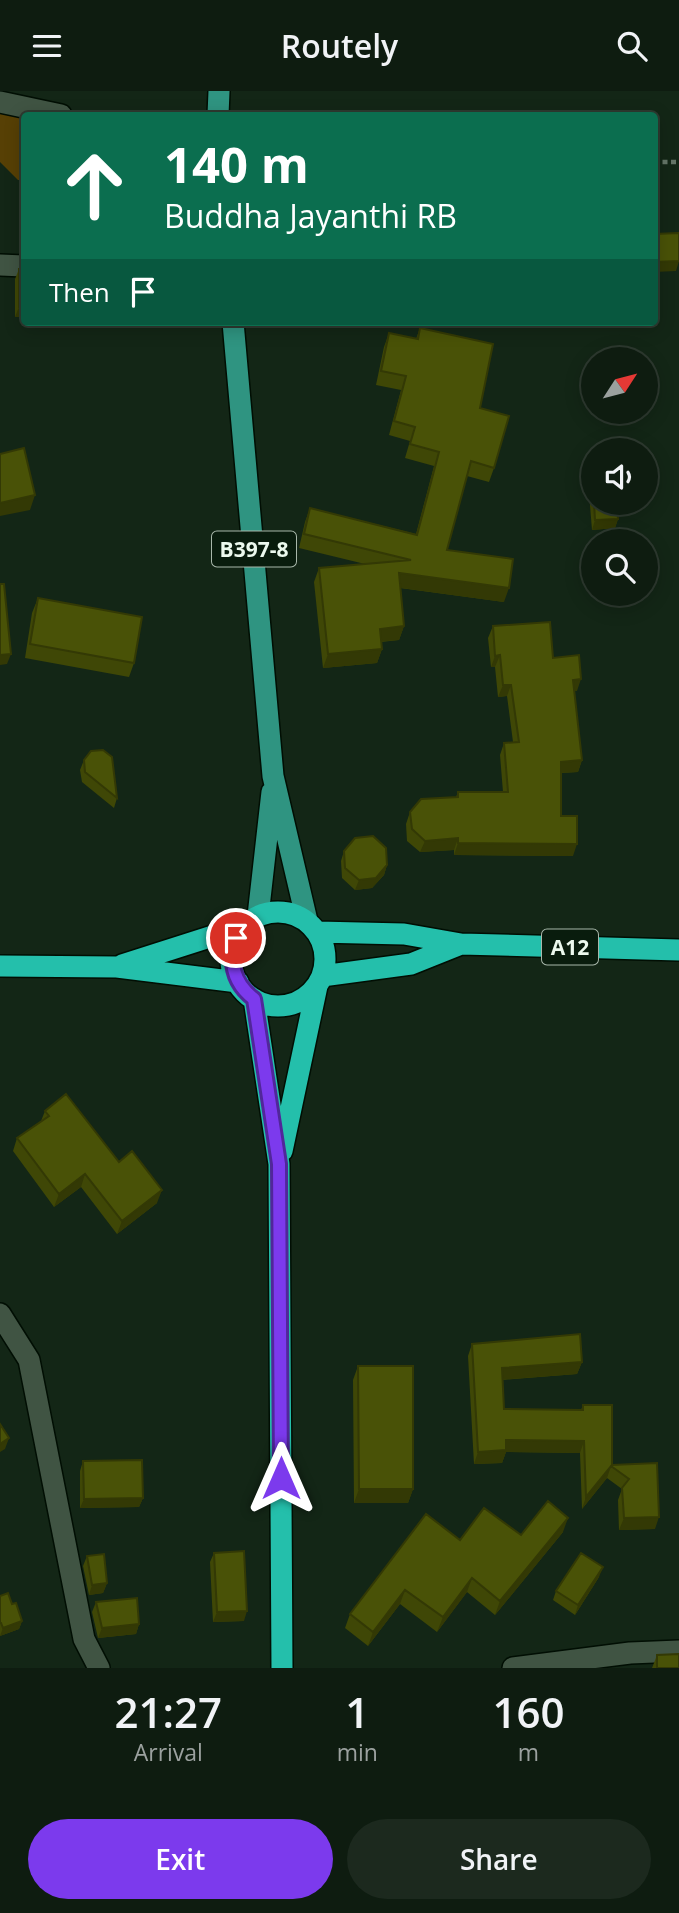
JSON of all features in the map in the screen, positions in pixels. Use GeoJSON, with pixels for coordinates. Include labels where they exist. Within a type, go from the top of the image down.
{"type":"FeatureCollection","features":[{"type":"Feature","properties":{"kind":"highway"},"geometry":{"type":"LineString","coordinates":[[117,967],[283,912],[312,927],[324,946],[325,962],[279,1164]]}},
{"type":"Feature","properties":{"kind":"highway"},"geometry":{"type":"LineString","coordinates":[[251,921],[236,938],[232,953],[238,982],[254,999],[271,1005],[288,1005],[304,998],[319,981]]}},
{"type":"Feature","properties":{"kind":"highway","name":"A12"},"geometry":{"type":"LineString","coordinates":[[312,927],[404,934],[461,944],[679,950]]}},
{"type":"Feature","properties":{"kind":"highway","name":"A12"},"geometry":{"type":"LineString","coordinates":[[319,981],[411,964],[461,944]]}},
{"type":"Feature","properties":{"kind":"highway"},"geometry":{"type":"LineString","coordinates":[[0,966],[117,967],[238,982]]}},
{"type":"Feature","properties":{"kind":"highway"},"geometry":{"type":"LineString","coordinates":[[254,999],[279,1164],[282,1668]]}},
{"type":"Feature","properties":{"kind":"main road"},"geometry":{"type":"LineString","coordinates":[[218,112],[219,91]]}},
{"type":"Feature","properties":{"kind":"main road","name":"B397-8"},"geometry":{"type":"LineString","coordinates":[[233,326],[273,776],[312,927]]}},
{"type":"Feature","properties":{"kind":"main road","name":"B397-8"},"geometry":{"type":"LineString","coordinates":[[251,921],[273,776]]}},
{"type":"Feature","properties":{"kind":"street"},"geometry":{"type":"LineString","coordinates":[[0,102],[47,112]]}},
{"type":"Feature","properties":{"kind":"street"},"geometry":{"type":"LineString","coordinates":[[0,265],[21,266]]}},
{"type":"Feature","properties":{"kind":"street"},"geometry":{"type":"LineString","coordinates":[[0,1314],[29,1360],[84,1639],[99,1668]]}},
{"type":"Feature","properties":{"kind":"street"},"geometry":{"type":"LineString","coordinates":[[513,1668],[630,1653],[679,1651]]}},
{"type":"Feature","properties":{"kind":"path"},"geometry":{"type":"LineString","coordinates":[[658,162],[679,162]]}},
{"type":"Feature","properties":{"kind":"shaded area"},"geometry":{"type":"Polygon","coordinates":[[[0,110],[21,115],[21,180],[0,162],[0,110]]]}},
{"type":"Feature","properties":{"kind":"building"},"geometry":{"type":"Polygon","coordinates":[[[679,233],[679,261],[658,262],[658,234],[679,233]]]}},
{"type":"Feature","properties":{"kind":"building"},"geometry":{"type":"Polygon","coordinates":[[[19,269],[21,269],[21,307],[19,269]]]}},
{"type":"Feature","properties":{"kind":"building"},"geometry":{"type":"Polygon","coordinates":[[[420,328],[493,344],[480,408],[509,416],[494,468],[471,461],[447,550],[513,559],[509,588],[399,573],[404,626],[380,629],[382,649],[328,654],[319,568],[411,560],[304,534],[310,508],[417,535],[439,452],[410,444],[415,427],[394,421],[406,376],[381,371],[389,333],[418,339],[420,328]]]}},
{"type":"Feature","properties":{"kind":"building"},"geometry":{"type":"Polygon","coordinates":[[[24,448],[35,495],[0,503],[0,454],[24,448]]]}},
{"type":"Feature","properties":{"kind":"building"},"geometry":{"type":"Polygon","coordinates":[[[595,515],[618,515],[618,519],[595,520],[595,515]]]}},
{"type":"Feature","properties":{"kind":"building"},"geometry":{"type":"Polygon","coordinates":[[[0,584],[4,584],[11,654],[0,655],[0,584]]]}},
{"type":"Feature","properties":{"kind":"building"},"geometry":{"type":"Polygon","coordinates":[[[38,598],[142,617],[134,663],[30,644],[38,598]]]}},
{"type":"Feature","properties":{"kind":"building"},"geometry":{"type":"Polygon","coordinates":[[[550,622],[553,658],[579,655],[581,679],[573,680],[582,760],[561,762],[561,816],[577,816],[577,844],[458,843],[458,838],[425,841],[412,829],[410,812],[421,799],[458,797],[458,792],[508,792],[504,743],[519,742],[511,685],[503,685],[500,655],[495,656],[493,626],[550,622]]]}},
{"type":"Feature","properties":{"kind":"building"},"geometry":{"type":"Polygon","coordinates":[[[103,750],[112,757],[117,798],[85,772],[84,760],[91,751],[103,750]]]}},
{"type":"Feature","properties":{"kind":"building"},"geometry":{"type":"Polygon","coordinates":[[[373,836],[386,848],[387,865],[376,878],[359,880],[345,868],[344,851],[355,838],[373,836]]]}},
{"type":"Feature","properties":{"kind":"building"},"geometry":{"type":"Polygon","coordinates":[[[66,1094],[119,1162],[132,1151],[162,1190],[122,1221],[85,1174],[59,1194],[17,1138],[49,1116],[45,1111],[66,1094]]]}},
{"type":"Feature","properties":{"kind":"building"},"geometry":{"type":"Polygon","coordinates":[[[580,1334],[582,1362],[502,1368],[504,1409],[583,1410],[583,1405],[612,1405],[612,1465],[657,1463],[659,1517],[624,1518],[622,1488],[629,1479],[611,1466],[586,1497],[584,1441],[506,1440],[506,1450],[478,1452],[472,1344],[580,1334]]]}},
{"type":"Feature","properties":{"kind":"building"},"geometry":{"type":"Polygon","coordinates":[[[358,1366],[413,1366],[413,1489],[359,1489],[358,1366]]]}},
{"type":"Feature","properties":{"kind":"building"},"geometry":{"type":"Polygon","coordinates":[[[0,1424],[9,1438],[0,1444],[0,1424]]]}},
{"type":"Feature","properties":{"kind":"building"},"geometry":{"type":"Polygon","coordinates":[[[142,1460],[143,1498],[84,1499],[83,1461],[142,1460]]]}},
{"type":"Feature","properties":{"kind":"building"},"geometry":{"type":"Polygon","coordinates":[[[548,1501],[568,1518],[500,1601],[472,1578],[443,1617],[405,1590],[373,1632],[350,1614],[426,1514],[460,1540],[484,1508],[521,1535],[548,1501]]]}},
{"type":"Feature","properties":{"kind":"building"},"geometry":{"type":"Polygon","coordinates":[[[244,1551],[247,1611],[217,1612],[214,1553],[244,1551]]]}},
{"type":"Feature","properties":{"kind":"building"},"geometry":{"type":"Polygon","coordinates":[[[581,1553],[603,1567],[578,1605],[556,1591],[581,1553]]]}},
{"type":"Feature","properties":{"kind":"building"},"geometry":{"type":"Polygon","coordinates":[[[104,1554],[107,1583],[92,1585],[87,1556],[104,1554]]]}},
{"type":"Feature","properties":{"kind":"building"},"geometry":{"type":"Polygon","coordinates":[[[8,1593],[12,1604],[16,1603],[22,1621],[3,1628],[0,1623],[0,1596],[8,1593]]]}},
{"type":"Feature","properties":{"kind":"building"},"geometry":{"type":"Polygon","coordinates":[[[137,1598],[139,1624],[102,1628],[96,1602],[137,1598]]]}},
{"type":"Feature","properties":{"kind":"building"},"geometry":{"type":"Polygon","coordinates":[[[679,1654],[679,1668],[657,1668],[657,1655],[679,1654]]]}},
{"type":"Feature","properties":{"kind":"route"},"geometry":{"type":"LineString","coordinates":[[236,938],[232,968],[245,992],[254,999],[279,1164],[281,1478]]}}]}
